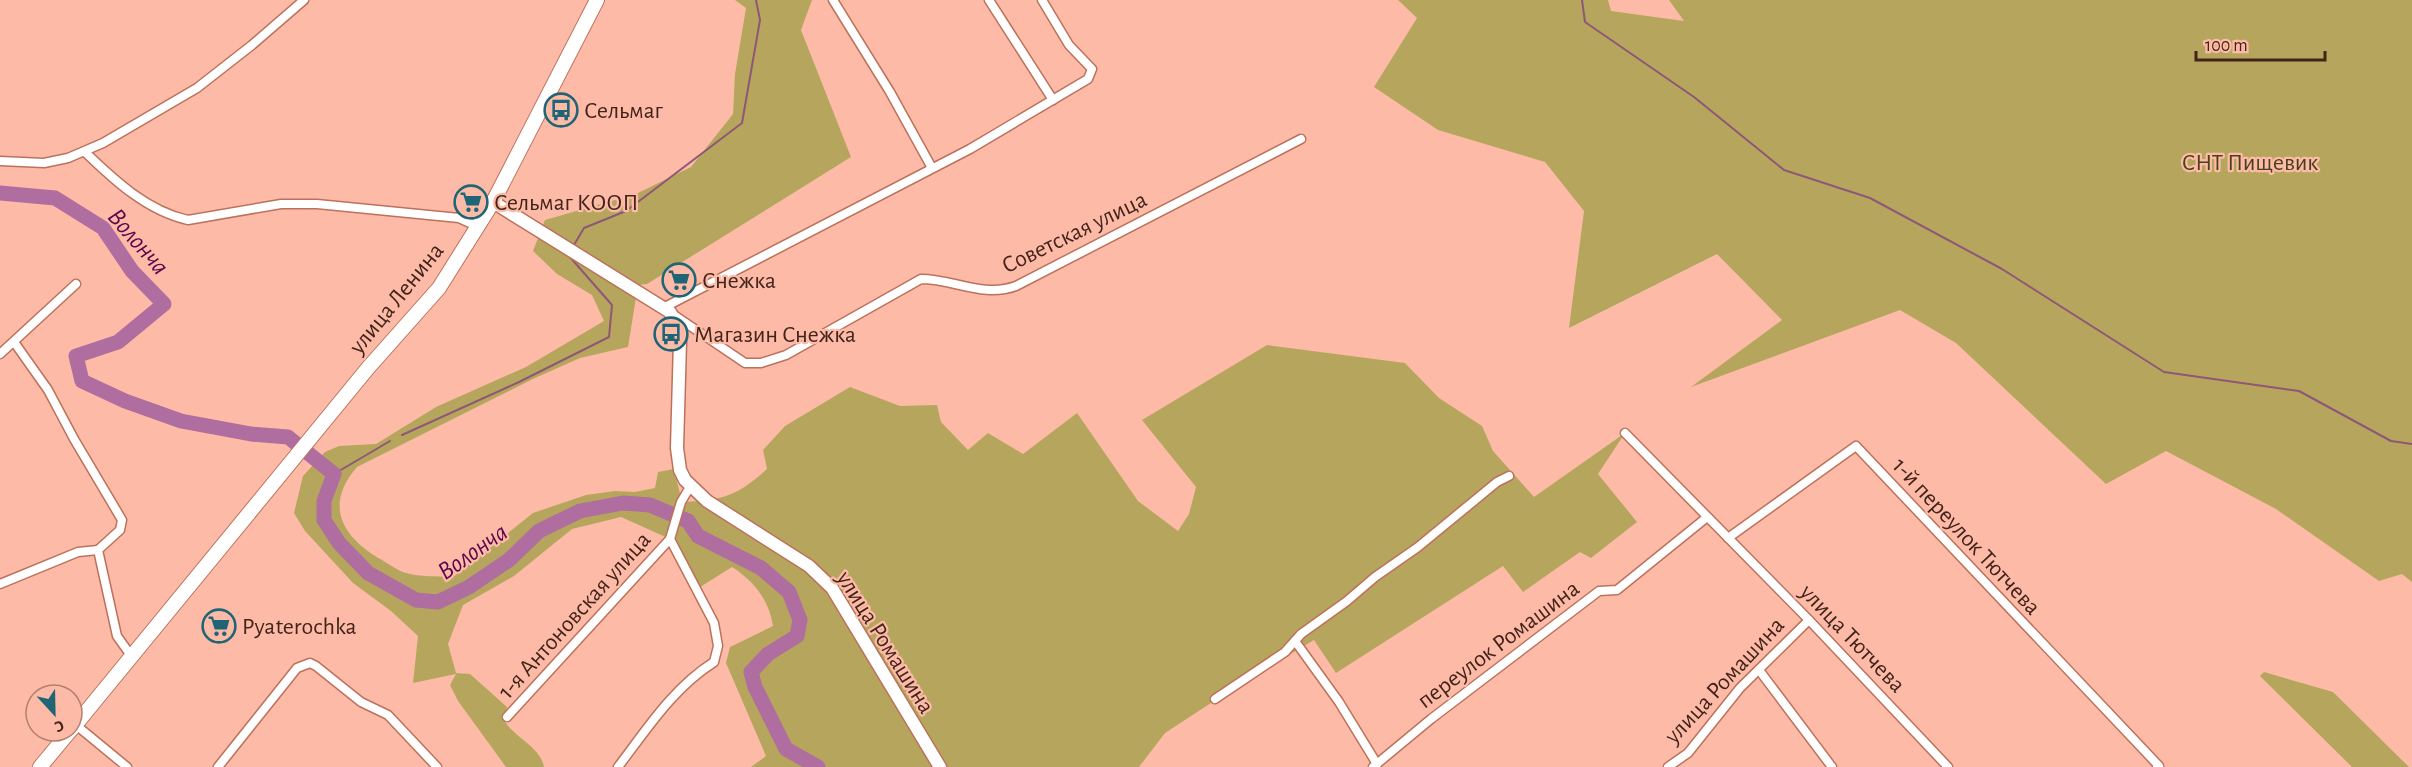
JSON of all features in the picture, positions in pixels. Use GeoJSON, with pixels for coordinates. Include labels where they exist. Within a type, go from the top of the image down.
{"type":"FeatureCollection","features":[{"type":"Feature","properties":{"kind":"main road","name":"улица Ленина"},"geometry":{"type":"LineString","coordinates":[[132,657],[286,468],[439,288],[493,202],[597,0]]}},
{"type":"Feature","properties":{"kind":"main road"},"geometry":{"type":"LineString","coordinates":[[84,715],[132,657]]}},
{"type":"Feature","properties":{"kind":"main road"},"geometry":{"type":"LineString","coordinates":[[40,767],[60,743]]}},
{"type":"Feature","properties":{"kind":"street"},"geometry":{"type":"LineString","coordinates":[[0,161],[44,163],[85,152],[197,88],[304,0]]}},
{"type":"Feature","properties":{"kind":"street"},"geometry":{"type":"LineString","coordinates":[[833,0],[890,92],[932,168]]}},
{"type":"Feature","properties":{"kind":"street"},"geometry":{"type":"LineString","coordinates":[[989,0],[1053,100]]}},
{"type":"Feature","properties":{"kind":"street"},"geometry":{"type":"LineString","coordinates":[[493,202],[666,310],[970,149],[1092,75],[1092,69],[1069,45],[1042,0]]}},
{"type":"Feature","properties":{"kind":"street","name":"Советская улица"},"geometry":{"type":"LineString","coordinates":[[666,310],[745,363],[762,363],[786,355],[921,279],[932,279],[991,291],[1016,286],[1302,139]]}},
{"type":"Feature","properties":{"kind":"street"},"geometry":{"type":"LineString","coordinates":[[85,152],[124,188],[177,218],[188,220],[281,204],[317,204],[459,218],[478,227]]}},
{"type":"Feature","properties":{"kind":"street"},"geometry":{"type":"LineString","coordinates":[[0,354],[76,284]]}},
{"type":"Feature","properties":{"kind":"street","name":"улица Ромашина"},"geometry":{"type":"LineString","coordinates":[[666,310],[678,328],[680,340],[678,461],[680,470],[690,487],[707,501],[808,566],[832,588],[940,767]]}},
{"type":"Feature","properties":{"kind":"street"},"geometry":{"type":"LineString","coordinates":[[0,584],[78,552],[98,550],[120,530],[122,520],[48,390],[14,342]]}},
{"type":"Feature","properties":{"kind":"street","name":"улица Тютчева"},"geometry":{"type":"LineString","coordinates":[[1624,434],[1809,620],[1948,767]]}},
{"type":"Feature","properties":{"kind":"street","name":"1-й переулок Тютчева"},"geometry":{"type":"LineString","coordinates":[[1728,538],[1856,446],[2158,766]]}},
{"type":"Feature","properties":{"kind":"street"},"geometry":{"type":"LineString","coordinates":[[1215,699],[1285,652],[1295,641],[1375,577],[1418,547],[1497,482],[1509,476]]}},
{"type":"Feature","properties":{"kind":"street"},"geometry":{"type":"LineString","coordinates":[[618,767],[662,709],[693,675],[714,662],[718,646],[714,623],[670,539],[677,515],[690,487]]}},
{"type":"Feature","properties":{"kind":"street","name":"переулок Ромашина"},"geometry":{"type":"LineString","coordinates":[[1375,765],[1431,719],[1599,591],[1617,590],[1706,518]]}},
{"type":"Feature","properties":{"kind":"street","name":"1-я Антоновская улица"},"geometry":{"type":"LineString","coordinates":[[507,717],[670,539]]}},
{"type":"Feature","properties":{"kind":"street"},"geometry":{"type":"LineString","coordinates":[[98,550],[117,636],[132,657]]}},
{"type":"Feature","properties":{"kind":"street","name":"улица Ромашина"},"geometry":{"type":"LineString","coordinates":[[1668,767],[1688,753],[1740,688],[1809,620]]}},
{"type":"Feature","properties":{"kind":"street"},"geometry":{"type":"LineString","coordinates":[[1295,641],[1339,702],[1375,765]]}},
{"type":"Feature","properties":{"kind":"street"},"geometry":{"type":"LineString","coordinates":[[218,767],[297,668],[309,663],[316,666],[361,702],[388,715],[437,767]]}},
{"type":"Feature","properties":{"kind":"street"},"geometry":{"type":"LineString","coordinates":[[1759,670],[1832,767]]}},
{"type":"Feature","properties":{"kind":"street"},"geometry":{"type":"LineString","coordinates":[[84,736],[127,767]]}},
{"type":"Feature","properties":{"kind":"green space"},"geometry":{"type":"Polygon","coordinates":[[[735,0],[812,0],[801,30],[851,157],[647,284],[638,285],[628,347],[580,358],[357,467],[341,495],[340,508],[342,520],[348,531],[368,551],[406,573],[453,577],[533,513],[586,495],[615,491],[635,492],[655,488],[658,472],[674,469],[682,502],[708,500],[728,495],[746,486],[767,469],[763,450],[785,426],[850,387],[900,406],[937,405],[941,422],[968,450],[988,433],[1023,454],[1077,413],[1138,501],[1178,531],[1189,514],[1196,487],[1142,420],[1267,345],[1405,363],[1439,398],[1482,426],[1493,451],[1534,497],[1625,433],[1598,474],[1637,522],[1591,558],[1580,552],[1523,592],[1503,566],[1336,673],[1314,640],[1240,684],[1165,733],[1139,767],[751,767],[766,756],[726,663],[730,647],[773,626],[764,600],[754,585],[732,567],[697,589],[670,539],[621,517],[572,529],[514,576],[463,605],[448,644],[456,673],[470,674],[507,707],[504,720],[537,753],[544,767],[506,767],[458,701],[450,685],[456,674],[413,683],[418,636],[391,611],[353,583],[305,531],[294,513],[303,476],[325,452],[339,446],[376,444],[436,407],[526,367],[604,321],[592,295],[557,274],[533,251],[545,220],[636,194],[691,167],[733,114],[735,74],[746,8],[735,0]]]}},
{"type":"Feature","properties":{"kind":"green space","name":"СНТ Пищевик"},"geometry":{"type":"Polygon","coordinates":[[[1398,0],[1608,0],[1611,11],[1684,21],[1669,0],[2412,0],[2412,582],[2402,574],[2379,581],[2276,509],[2166,451],[2106,484],[1956,343],[1900,310],[1691,387],[1782,320],[1717,254],[1569,328],[1584,211],[1545,162],[1438,130],[1374,87],[1417,18],[1398,0]]]}},
{"type":"Feature","properties":{"kind":"green space"},"geometry":{"type":"Polygon","coordinates":[[[2264,672],[2333,692],[2409,767],[2352,767],[2260,676],[2264,672]]]}},
{"type":"Feature","properties":{"kind":"waterway"},"geometry":{"type":"LineString","coordinates":[[574,245],[584,228],[626,211],[742,123],[760,20],[756,0]]}},
{"type":"Feature","properties":{"kind":"waterway"},"geometry":{"type":"LineString","coordinates":[[1582,0],[1585,22],[1694,97],[1784,170],[1870,198],[2002,269],[2164,372],[2299,391],[2391,441],[2412,444]]}},
{"type":"Feature","properties":{"kind":"waterway","name":"Волонча"},"geometry":{"type":"LineString","coordinates":[[0,193],[55,198],[103,228],[132,271],[164,304],[118,342],[76,356],[82,381],[125,401],[181,421],[251,434],[288,437],[334,474],[324,501],[324,520],[339,543],[368,573],[416,600],[438,602],[469,587],[509,560],[539,531],[580,511],[623,503],[650,505],[688,521],[698,536],[761,568],[789,592],[800,620],[797,636],[768,654],[751,672],[755,687],[786,749],[818,767]]}},
{"type":"Feature","properties":{"kind":"waterway"},"geometry":{"type":"LineString","coordinates":[[402,435],[519,382],[609,337],[612,305],[569,256]]}},
{"type":"Feature","properties":{"kind":"waterway"},"geometry":{"type":"LineString","coordinates":[[334,474],[390,441]]}},
{"type":"Feature","properties":{"kind":"place","name":"Сельмаг"},"geometry":{"type":"Point","coordinates":[561,110]}},
{"type":"Feature","properties":{"kind":"place","name":"Сельмаг КООП"},"geometry":{"type":"Point","coordinates":[471,202]}},
{"type":"Feature","properties":{"kind":"place","name":"Снежка"},"geometry":{"type":"Point","coordinates":[679,280]}},
{"type":"Feature","properties":{"kind":"place","name":"Магазин Снежка"},"geometry":{"type":"Point","coordinates":[671,334]}},
{"type":"Feature","properties":{"kind":"place","name":"Pyaterochka"},"geometry":{"type":"Point","coordinates":[219,626]}}]}
